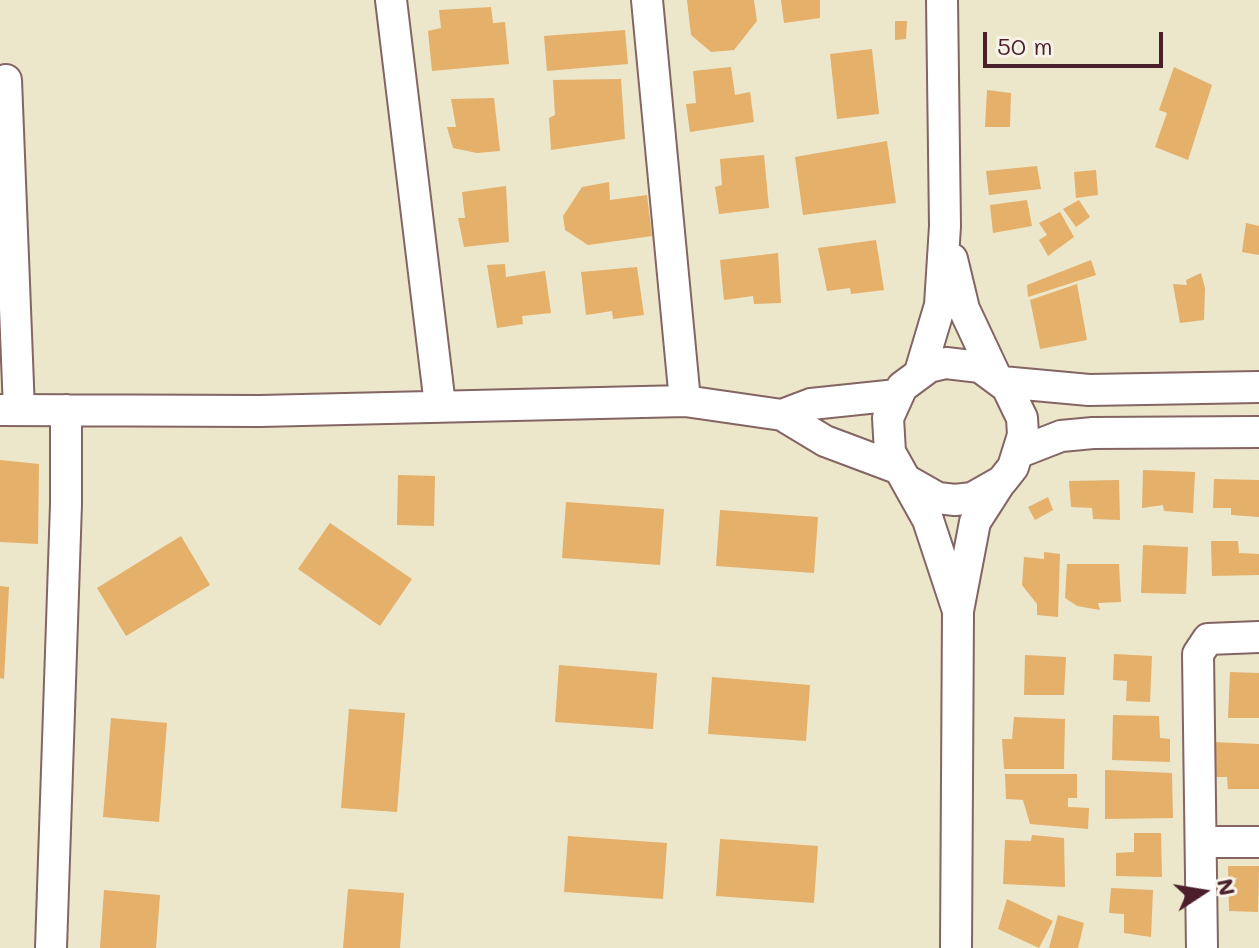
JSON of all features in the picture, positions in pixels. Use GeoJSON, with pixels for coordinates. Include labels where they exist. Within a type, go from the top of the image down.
{"type":"FeatureCollection","features":[{"type":"Feature","properties":{"kind":"street"},"geometry":{"type":"LineString","coordinates":[[391,0],[440,405]]}},
{"type":"Feature","properties":{"kind":"street"},"geometry":{"type":"LineString","coordinates":[[647,0],[685,401]]}},
{"type":"Feature","properties":{"kind":"street"},"geometry":{"type":"LineString","coordinates":[[920,372],[940,305],[945,226],[942,0]]}},
{"type":"Feature","properties":{"kind":"street"},"geometry":{"type":"LineString","coordinates":[[6,80],[9,410],[260,411],[685,401],[782,415],[825,441],[903,474],[938,498],[955,500],[980,494],[1002,481]]}},
{"type":"Feature","properties":{"kind":"street"},"geometry":{"type":"LineString","coordinates":[[945,226],[964,309],[998,379],[1016,401],[1022,418],[1020,452],[975,522],[958,611],[956,948]]}},
{"type":"Feature","properties":{"kind":"street"},"geometry":{"type":"LineString","coordinates":[[958,611],[928,520],[903,474],[887,435],[888,418],[897,395],[920,372],[946,363],[963,363],[998,379],[1089,390],[1259,387]]}},
{"type":"Feature","properties":{"kind":"street"},"geometry":{"type":"LineString","coordinates":[[782,415],[811,404],[897,395]]}},
{"type":"Feature","properties":{"kind":"street"},"geometry":{"type":"LineString","coordinates":[[51,948],[66,504],[66,410]]}},
{"type":"Feature","properties":{"kind":"street"},"geometry":{"type":"LineString","coordinates":[[1020,452],[1061,436],[1082,434],[1259,432]]}},
{"type":"Feature","properties":{"kind":"street"},"geometry":{"type":"LineString","coordinates":[[1202,948],[1198,654],[1208,639],[1259,637]]}},
{"type":"Feature","properties":{"kind":"street"},"geometry":{"type":"LineString","coordinates":[[1202,842],[1259,842]]}},
{"type":"Feature","properties":{"kind":"building"},"geometry":{"type":"Polygon","coordinates":[[[687,0],[754,0],[757,21],[734,50],[711,52],[691,35],[687,0]]]}},
{"type":"Feature","properties":{"kind":"building"},"geometry":{"type":"Polygon","coordinates":[[[781,0],[820,0],[820,18],[784,23],[781,0]]]}},
{"type":"Feature","properties":{"kind":"building"},"geometry":{"type":"Polygon","coordinates":[[[491,7],[493,23],[505,22],[509,64],[432,71],[428,31],[441,28],[439,10],[491,7]]]}},
{"type":"Feature","properties":{"kind":"building"},"geometry":{"type":"Polygon","coordinates":[[[895,21],[907,21],[906,39],[895,40],[895,21]]]}},
{"type":"Feature","properties":{"kind":"building"},"geometry":{"type":"Polygon","coordinates":[[[625,30],[628,64],[547,71],[544,36],[625,30]]]}},
{"type":"Feature","properties":{"kind":"building"},"geometry":{"type":"Polygon","coordinates":[[[872,49],[879,114],[837,119],[830,54],[872,49]]]}},
{"type":"Feature","properties":{"kind":"building"},"geometry":{"type":"Polygon","coordinates":[[[731,67],[735,95],[750,92],[754,122],[690,132],[686,104],[696,103],[693,71],[731,67]]]}},
{"type":"Feature","properties":{"kind":"building"},"geometry":{"type":"Polygon","coordinates":[[[1174,67],[1212,85],[1188,160],[1155,147],[1167,113],[1159,110],[1174,67]]]}},
{"type":"Feature","properties":{"kind":"building"},"geometry":{"type":"Polygon","coordinates":[[[621,79],[625,139],[551,150],[549,118],[555,115],[553,80],[621,79]]]}},
{"type":"Feature","properties":{"kind":"building"},"geometry":{"type":"Polygon","coordinates":[[[987,90],[1011,93],[1010,127],[985,127],[987,90]]]}},
{"type":"Feature","properties":{"kind":"building"},"geometry":{"type":"Polygon","coordinates":[[[494,98],[500,151],[477,153],[453,148],[447,127],[456,127],[451,99],[494,98]]]}},
{"type":"Feature","properties":{"kind":"building"},"geometry":{"type":"Polygon","coordinates":[[[887,141],[896,203],[803,215],[795,157],[887,141]]]}},
{"type":"Feature","properties":{"kind":"building"},"geometry":{"type":"Polygon","coordinates":[[[764,155],[769,208],[719,214],[715,187],[722,185],[720,159],[764,155]]]}},
{"type":"Feature","properties":{"kind":"building"},"geometry":{"type":"Polygon","coordinates":[[[1037,166],[1041,189],[989,195],[986,171],[1037,166]]]}},
{"type":"Feature","properties":{"kind":"building"},"geometry":{"type":"Polygon","coordinates":[[[1096,170],[1098,195],[1076,198],[1074,172],[1096,170]]]}},
{"type":"Feature","properties":{"kind":"building"},"geometry":{"type":"Polygon","coordinates":[[[609,182],[610,200],[647,195],[652,236],[588,245],[565,230],[563,216],[582,187],[609,182]]]}},
{"type":"Feature","properties":{"kind":"building"},"geometry":{"type":"Polygon","coordinates":[[[506,186],[509,242],[464,247],[458,218],[465,218],[462,192],[506,186]]]}},
{"type":"Feature","properties":{"kind":"building"},"geometry":{"type":"Polygon","coordinates":[[[1027,200],[1032,226],[993,233],[990,205],[1027,200]]]}},
{"type":"Feature","properties":{"kind":"building"},"geometry":{"type":"Polygon","coordinates":[[[1079,200],[1090,217],[1076,227],[1063,209],[1079,200]]]}},
{"type":"Feature","properties":{"kind":"building"},"geometry":{"type":"Polygon","coordinates":[[[1060,212],[1074,237],[1048,256],[1039,240],[1047,235],[1039,223],[1060,212]]]}},
{"type":"Feature","properties":{"kind":"building"},"geometry":{"type":"Polygon","coordinates":[[[1246,223],[1259,226],[1259,255],[1242,252],[1246,223]]]}},
{"type":"Feature","properties":{"kind":"building"},"geometry":{"type":"Polygon","coordinates":[[[876,240],[884,290],[851,294],[850,288],[827,291],[818,248],[876,240]]]}},
{"type":"Feature","properties":{"kind":"building"},"geometry":{"type":"Polygon","coordinates":[[[778,253],[781,303],[754,304],[753,296],[724,300],[720,260],[778,253]]]}},
{"type":"Feature","properties":{"kind":"building"},"geometry":{"type":"Polygon","coordinates":[[[1091,260],[1096,275],[1028,297],[1027,285],[1091,260]]]}},
{"type":"Feature","properties":{"kind":"building"},"geometry":{"type":"Polygon","coordinates":[[[505,264],[506,277],[545,271],[551,313],[522,316],[523,324],[497,328],[487,265],[505,264]]]}},
{"type":"Feature","properties":{"kind":"building"},"geometry":{"type":"Polygon","coordinates":[[[637,267],[644,315],[613,319],[612,311],[586,315],[581,272],[637,267]]]}},
{"type":"Feature","properties":{"kind":"building"},"geometry":{"type":"Polygon","coordinates":[[[1201,273],[1205,288],[1204,320],[1180,323],[1173,284],[1187,285],[1186,280],[1201,273]]]}},
{"type":"Feature","properties":{"kind":"building"},"geometry":{"type":"Polygon","coordinates":[[[1077,284],[1087,340],[1040,349],[1030,300],[1077,284]]]}},
{"type":"Feature","properties":{"kind":"building"},"geometry":{"type":"Polygon","coordinates":[[[0,460],[39,464],[38,544],[0,542],[0,460]]]}},
{"type":"Feature","properties":{"kind":"building"},"geometry":{"type":"Polygon","coordinates":[[[1143,470],[1195,472],[1193,513],[1164,511],[1163,505],[1142,508],[1143,470]]]}},
{"type":"Feature","properties":{"kind":"building"},"geometry":{"type":"Polygon","coordinates":[[[398,475],[435,476],[434,526],[397,525],[398,475]]]}},
{"type":"Feature","properties":{"kind":"building"},"geometry":{"type":"Polygon","coordinates":[[[1214,479],[1259,480],[1259,517],[1231,515],[1231,508],[1213,508],[1214,479]]]}},
{"type":"Feature","properties":{"kind":"building"},"geometry":{"type":"Polygon","coordinates":[[[1119,480],[1120,520],[1093,519],[1092,508],[1071,507],[1069,481],[1119,480]]]}},
{"type":"Feature","properties":{"kind":"building"},"geometry":{"type":"Polygon","coordinates":[[[1048,497],[1053,510],[1035,520],[1028,507],[1048,497]]]}},
{"type":"Feature","properties":{"kind":"building"},"geometry":{"type":"Polygon","coordinates":[[[566,502],[664,509],[660,565],[562,558],[566,502]]]}},
{"type":"Feature","properties":{"kind":"building"},"geometry":{"type":"Polygon","coordinates":[[[720,510],[818,517],[814,573],[716,566],[720,510]]]}},
{"type":"Feature","properties":{"kind":"building"},"geometry":{"type":"Polygon","coordinates":[[[330,523],[412,579],[380,626],[298,569],[330,523]]]}},
{"type":"Feature","properties":{"kind":"building"},"geometry":{"type":"Polygon","coordinates":[[[181,536],[210,585],[126,636],[97,588],[181,536]]]}},
{"type":"Feature","properties":{"kind":"building"},"geometry":{"type":"Polygon","coordinates":[[[1211,541],[1238,541],[1239,553],[1259,554],[1259,575],[1212,576],[1211,541]]]}},
{"type":"Feature","properties":{"kind":"building"},"geometry":{"type":"Polygon","coordinates":[[[1143,545],[1188,547],[1186,594],[1141,593],[1143,545]]]}},
{"type":"Feature","properties":{"kind":"building"},"geometry":{"type":"Polygon","coordinates":[[[1044,552],[1060,554],[1058,617],[1037,615],[1037,604],[1022,585],[1024,557],[1044,559],[1044,552]]]}},
{"type":"Feature","properties":{"kind":"building"},"geometry":{"type":"Polygon","coordinates":[[[1067,564],[1119,564],[1121,602],[1098,603],[1100,610],[1077,606],[1065,598],[1067,564]]]}},
{"type":"Feature","properties":{"kind":"building"},"geometry":{"type":"Polygon","coordinates":[[[0,586],[9,587],[4,679],[0,678],[0,586]]]}},
{"type":"Feature","properties":{"kind":"building"},"geometry":{"type":"Polygon","coordinates":[[[1114,654],[1152,656],[1150,702],[1126,701],[1127,681],[1113,680],[1114,654]]]}},
{"type":"Feature","properties":{"kind":"building"},"geometry":{"type":"Polygon","coordinates":[[[1025,655],[1066,657],[1064,695],[1024,695],[1025,655]]]}},
{"type":"Feature","properties":{"kind":"building"},"geometry":{"type":"Polygon","coordinates":[[[559,665],[657,673],[653,729],[555,722],[559,665]]]}},
{"type":"Feature","properties":{"kind":"building"},"geometry":{"type":"Polygon","coordinates":[[[1230,672],[1259,673],[1259,718],[1228,718],[1230,672]]]}},
{"type":"Feature","properties":{"kind":"building"},"geometry":{"type":"Polygon","coordinates":[[[712,677],[810,685],[806,741],[708,734],[712,677]]]}},
{"type":"Feature","properties":{"kind":"building"},"geometry":{"type":"Polygon","coordinates":[[[349,709],[405,713],[397,812],[341,808],[349,709]]]}},
{"type":"Feature","properties":{"kind":"building"},"geometry":{"type":"Polygon","coordinates":[[[1113,715],[1159,716],[1160,738],[1170,739],[1170,762],[1112,760],[1113,715]]]}},
{"type":"Feature","properties":{"kind":"building"},"geometry":{"type":"Polygon","coordinates":[[[1014,717],[1065,719],[1064,769],[1004,769],[1002,739],[1012,739],[1014,717]]]}},
{"type":"Feature","properties":{"kind":"building"},"geometry":{"type":"Polygon","coordinates":[[[111,718],[167,723],[159,822],[103,817],[111,718]]]}},
{"type":"Feature","properties":{"kind":"building"},"geometry":{"type":"Polygon","coordinates":[[[1212,742],[1259,744],[1259,789],[1228,789],[1227,777],[1213,777],[1212,742]]]}},
{"type":"Feature","properties":{"kind":"building"},"geometry":{"type":"Polygon","coordinates":[[[1105,770],[1172,773],[1173,818],[1105,819],[1105,770]]]}},
{"type":"Feature","properties":{"kind":"building"},"geometry":{"type":"Polygon","coordinates":[[[1005,774],[1077,774],[1077,798],[1068,798],[1068,807],[1089,808],[1088,829],[1030,824],[1023,800],[1006,799],[1005,774]]]}},
{"type":"Feature","properties":{"kind":"building"},"geometry":{"type":"Polygon","coordinates":[[[1134,833],[1161,833],[1162,877],[1116,876],[1116,853],[1134,852],[1134,833]]]}},
{"type":"Feature","properties":{"kind":"building"},"geometry":{"type":"Polygon","coordinates":[[[1032,835],[1064,838],[1065,887],[1003,884],[1005,840],[1031,841],[1032,835]]]}},
{"type":"Feature","properties":{"kind":"building"},"geometry":{"type":"Polygon","coordinates":[[[568,836],[667,843],[663,899],[564,892],[568,836]]]}},
{"type":"Feature","properties":{"kind":"building"},"geometry":{"type":"Polygon","coordinates":[[[720,839],[818,846],[814,903],[716,896],[720,839]]]}},
{"type":"Feature","properties":{"kind":"building"},"geometry":{"type":"Polygon","coordinates":[[[1228,866],[1259,866],[1258,912],[1229,911],[1228,866]]]}},
{"type":"Feature","properties":{"kind":"building"},"geometry":{"type":"Polygon","coordinates":[[[1111,888],[1153,890],[1151,937],[1124,933],[1124,914],[1109,913],[1111,888]]]}},
{"type":"Feature","properties":{"kind":"building"},"geometry":{"type":"Polygon","coordinates":[[[348,889],[404,893],[400,948],[343,948],[348,889]]]}},
{"type":"Feature","properties":{"kind":"building"},"geometry":{"type":"Polygon","coordinates":[[[104,890],[160,895],[156,948],[100,948],[104,890]]]}},
{"type":"Feature","properties":{"kind":"building"},"geometry":{"type":"Polygon","coordinates":[[[1007,899],[1053,921],[1039,948],[998,929],[1007,899]]]}},
{"type":"Feature","properties":{"kind":"building"},"geometry":{"type":"Polygon","coordinates":[[[1058,915],[1084,923],[1078,948],[1049,948],[1058,915]]]}}]}
